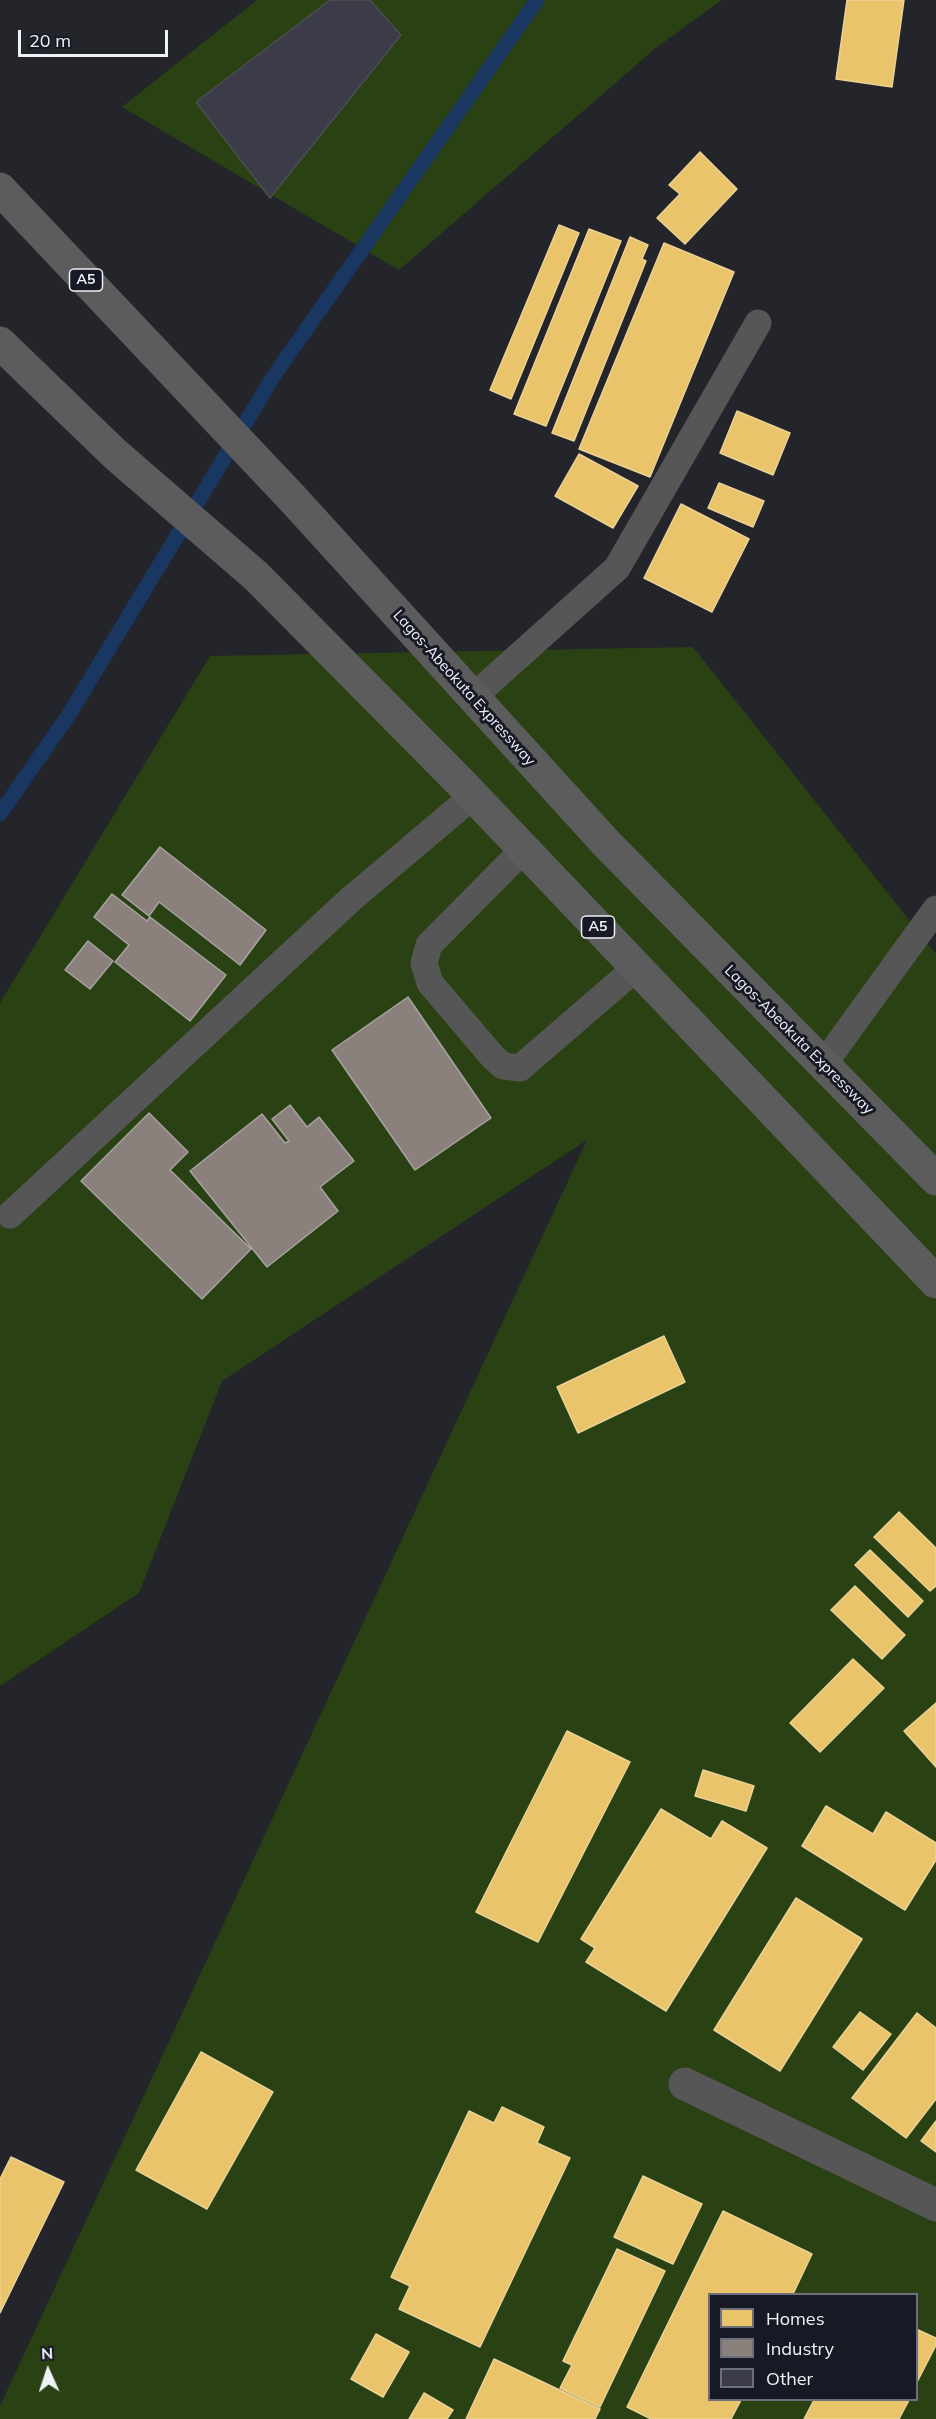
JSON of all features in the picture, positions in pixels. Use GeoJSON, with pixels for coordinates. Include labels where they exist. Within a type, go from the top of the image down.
{"type":"FeatureCollection","features":[{"type":"Feature","properties":{"kind":"highway","name":"Lagos-Abeokuta Expressway"},"geometry":{"type":"LineString","coordinates":[[0,189],[293,499],[606,843],[936,1179]]}},
{"type":"Feature","properties":{"kind":"highway","name":"A5"},"geometry":{"type":"LineString","coordinates":[[0,343],[115,454],[256,576],[473,796],[936,1282]]}},
{"type":"Feature","properties":{"kind":"street"},"geometry":{"type":"LineString","coordinates":[[685,2084],[936,2205]]}},
{"type":"Feature","properties":{"kind":"lane"},"geometry":{"type":"LineString","coordinates":[[472,697],[617,568],[758,323]]}},
{"type":"Feature","properties":{"kind":"lane"},"geometry":{"type":"LineString","coordinates":[[10,1215],[351,899],[473,796]]}},
{"type":"Feature","properties":{"kind":"lane"},"geometry":{"type":"LineString","coordinates":[[524,849],[429,945],[424,963],[430,983],[493,1057],[503,1066],[520,1068],[636,968]]}},
{"type":"Feature","properties":{"kind":"lane"},"geometry":{"type":"LineString","coordinates":[[823,1065],[936,909]]}},
{"type":"Feature","properties":{"kind":"green space"},"geometry":{"type":"Polygon","coordinates":[[[257,0],[722,0],[657,47],[399,270],[122,107],[257,0]]]}},
{"type":"Feature","properties":{"kind":"green space"},"geometry":{"type":"Polygon","coordinates":[[[693,647],[936,954],[936,2419],[0,2419],[0,2406],[587,1140],[222,1381],[139,1593],[0,1686],[0,1003],[210,656],[693,647]]]}},
{"type":"Feature","properties":{"kind":"building: Homes"},"geometry":{"type":"Polygon","coordinates":[[[847,0],[904,0],[892,87],[836,79],[847,0]]]}},
{"type":"Feature","properties":{"kind":"building: Homes"},"geometry":{"type":"Polygon","coordinates":[[[700,152],[737,189],[685,244],[657,218],[680,194],[669,185],[700,152]]]}},
{"type":"Feature","properties":{"kind":"building: Homes"},"geometry":{"type":"Polygon","coordinates":[[[559,225],[579,233],[511,399],[490,390],[559,225]]]}},
{"type":"Feature","properties":{"kind":"building: Homes"},"geometry":{"type":"Polygon","coordinates":[[[589,229],[621,241],[546,426],[514,414],[589,229]]]}},
{"type":"Feature","properties":{"kind":"building: Homes"},"geometry":{"type":"Polygon","coordinates":[[[630,237],[648,245],[642,259],[646,261],[574,441],[552,433],[630,237]]]}},
{"type":"Feature","properties":{"kind":"building: Homes"},"geometry":{"type":"Polygon","coordinates":[[[664,243],[734,272],[650,477],[579,449],[664,243]]]}},
{"type":"Feature","properties":{"kind":"building: Homes"},"geometry":{"type":"Polygon","coordinates":[[[737,411],[790,433],[773,475],[720,453],[737,411]]]}},
{"type":"Feature","properties":{"kind":"building: Homes"},"geometry":{"type":"Polygon","coordinates":[[[579,454],[638,486],[613,528],[555,496],[579,454]]]}},
{"type":"Feature","properties":{"kind":"building: Homes"},"geometry":{"type":"Polygon","coordinates":[[[719,483],[764,501],[753,527],[708,508],[719,483]]]}},
{"type":"Feature","properties":{"kind":"building: Homes"},"geometry":{"type":"Polygon","coordinates":[[[681,504],[749,539],[712,612],[644,578],[681,504]]]}},
{"type":"Feature","properties":{"kind":"building: Homes"},"geometry":{"type":"Polygon","coordinates":[[[664,1336],[685,1382],[578,1433],[557,1387],[664,1336]]]}},
{"type":"Feature","properties":{"kind":"building: Homes"},"geometry":{"type":"Polygon","coordinates":[[[899,1512],[936,1548],[936,1586],[930,1591],[874,1537],[899,1512]]]}},
{"type":"Feature","properties":{"kind":"building: Homes"},"geometry":{"type":"Polygon","coordinates":[[[870,1550],[923,1601],[908,1617],[855,1565],[870,1550]]]}},
{"type":"Feature","properties":{"kind":"building: Homes"},"geometry":{"type":"Polygon","coordinates":[[[855,1586],[905,1635],[882,1659],[831,1610],[855,1586]]]}},
{"type":"Feature","properties":{"kind":"building: Homes"},"geometry":{"type":"Polygon","coordinates":[[[853,1659],[884,1688],[820,1752],[790,1723],[853,1659]]]}},
{"type":"Feature","properties":{"kind":"building: Homes"},"geometry":{"type":"Polygon","coordinates":[[[936,1703],[936,1767],[904,1731],[936,1703]]]}},
{"type":"Feature","properties":{"kind":"building: Homes"},"geometry":{"type":"Polygon","coordinates":[[[567,1731],[630,1762],[538,1942],[476,1912],[567,1731]]]}},
{"type":"Feature","properties":{"kind":"building: Homes"},"geometry":{"type":"Polygon","coordinates":[[[703,1770],[754,1786],[746,1811],[695,1796],[703,1770]]]}},
{"type":"Feature","properties":{"kind":"building: Homes"},"geometry":{"type":"Polygon","coordinates":[[[826,1806],[873,1834],[886,1812],[936,1843],[936,1860],[905,1910],[802,1846],[826,1806]]]}},
{"type":"Feature","properties":{"kind":"building: Homes"},"geometry":{"type":"Polygon","coordinates":[[[661,1809],[711,1839],[722,1821],[767,1848],[666,2011],[586,1962],[595,1948],[581,1939],[661,1809]]]}},
{"type":"Feature","properties":{"kind":"building: Homes"},"geometry":{"type":"Polygon","coordinates":[[[796,1898],[862,1939],[780,2071],[714,2030],[796,1898]]]}},
{"type":"Feature","properties":{"kind":"building: Homes"},"geometry":{"type":"Polygon","coordinates":[[[860,2012],[891,2034],[863,2070],[833,2047],[860,2012]]]}},
{"type":"Feature","properties":{"kind":"building: Homes"},"geometry":{"type":"Polygon","coordinates":[[[917,2013],[936,2028],[936,2099],[906,2138],[852,2098],[917,2013]]]}},
{"type":"Feature","properties":{"kind":"building: Homes"},"geometry":{"type":"Polygon","coordinates":[[[201,2052],[273,2092],[207,2209],[136,2170],[201,2052]]]}},
{"type":"Feature","properties":{"kind":"building: Homes"},"geometry":{"type":"Polygon","coordinates":[[[502,2107],[544,2127],[537,2143],[570,2158],[480,2347],[399,2309],[410,2286],[391,2277],[469,2111],[494,2123],[502,2107]]]}},
{"type":"Feature","properties":{"kind":"building: Homes"},"geometry":{"type":"Polygon","coordinates":[[[936,2121],[936,2152],[921,2141],[936,2121]]]}},
{"type":"Feature","properties":{"kind":"building: Homes"},"geometry":{"type":"Polygon","coordinates":[[[11,2157],[64,2182],[0,2313],[0,2179],[11,2157]]]}},
{"type":"Feature","properties":{"kind":"building: Homes"},"geometry":{"type":"Polygon","coordinates":[[[643,2176],[702,2204],[673,2264],[614,2237],[643,2176]]]}},
{"type":"Feature","properties":{"kind":"building: Homes"},"geometry":{"type":"Polygon","coordinates":[[[723,2211],[812,2254],[793,2293],[708,2293],[708,2401],[740,2401],[731,2419],[651,2419],[627,2407],[723,2211]]]}},
{"type":"Feature","properties":{"kind":"building: Homes"},"geometry":{"type":"Polygon","coordinates":[[[617,2249],[665,2271],[600,2407],[560,2388],[572,2365],[563,2361],[617,2249]]]}},
{"type":"Feature","properties":{"kind":"building: Homes"},"geometry":{"type":"Polygon","coordinates":[[[918,2330],[936,2338],[936,2345],[918,2380],[918,2330]]]}},
{"type":"Feature","properties":{"kind":"building: Homes"},"geometry":{"type":"Polygon","coordinates":[[[376,2334],[409,2352],[383,2397],[351,2379],[376,2334]]]}},
{"type":"Feature","properties":{"kind":"building: Homes"},"geometry":{"type":"Polygon","coordinates":[[[494,2359],[600,2409],[595,2419],[466,2419],[494,2359]]]}},
{"type":"Feature","properties":{"kind":"building: Homes"},"geometry":{"type":"Polygon","coordinates":[[[424,2393],[453,2410],[447,2419],[409,2419],[424,2393]]]}},
{"type":"Feature","properties":{"kind":"building: Homes"},"geometry":{"type":"Polygon","coordinates":[[[813,2401],[908,2401],[899,2419],[804,2419],[813,2401]]]}},
{"type":"Feature","properties":{"kind":"building: Industry"},"geometry":{"type":"Polygon","coordinates":[[[160,847],[266,930],[240,965],[159,902],[149,916],[122,895],[160,847]]]}},
{"type":"Feature","properties":{"kind":"building: Industry"},"geometry":{"type":"Polygon","coordinates":[[[112,894],[147,921],[150,917],[226,975],[190,1021],[115,962],[129,945],[94,917],[112,894]]]}},
{"type":"Feature","properties":{"kind":"building: Industry"},"geometry":{"type":"Polygon","coordinates":[[[88,941],[113,961],[90,989],[65,970],[88,941]]]}},
{"type":"Feature","properties":{"kind":"building: Industry"},"geometry":{"type":"Polygon","coordinates":[[[408,997],[491,1118],[415,1170],[332,1050],[408,997]]]}},
{"type":"Feature","properties":{"kind":"building: Industry"},"geometry":{"type":"Polygon","coordinates":[[[290,1105],[307,1127],[319,1117],[354,1161],[320,1187],[338,1211],[267,1267],[190,1171],[262,1114],[285,1143],[289,1141],[272,1119],[290,1105]]]}},
{"type":"Feature","properties":{"kind":"building: Industry"},"geometry":{"type":"Polygon","coordinates":[[[149,1113],[188,1152],[170,1170],[251,1249],[202,1299],[81,1181],[149,1113]]]}},
{"type":"Feature","properties":{"kind":"building: Other"},"geometry":{"type":"Polygon","coordinates":[[[330,0],[370,0],[401,35],[270,198],[196,102],[330,0]]]}},
{"type":"Feature","properties":{"kind":"waterway"},"geometry":{"type":"LineString","coordinates":[[0,814],[70,713],[275,374],[537,0]]}}]}
